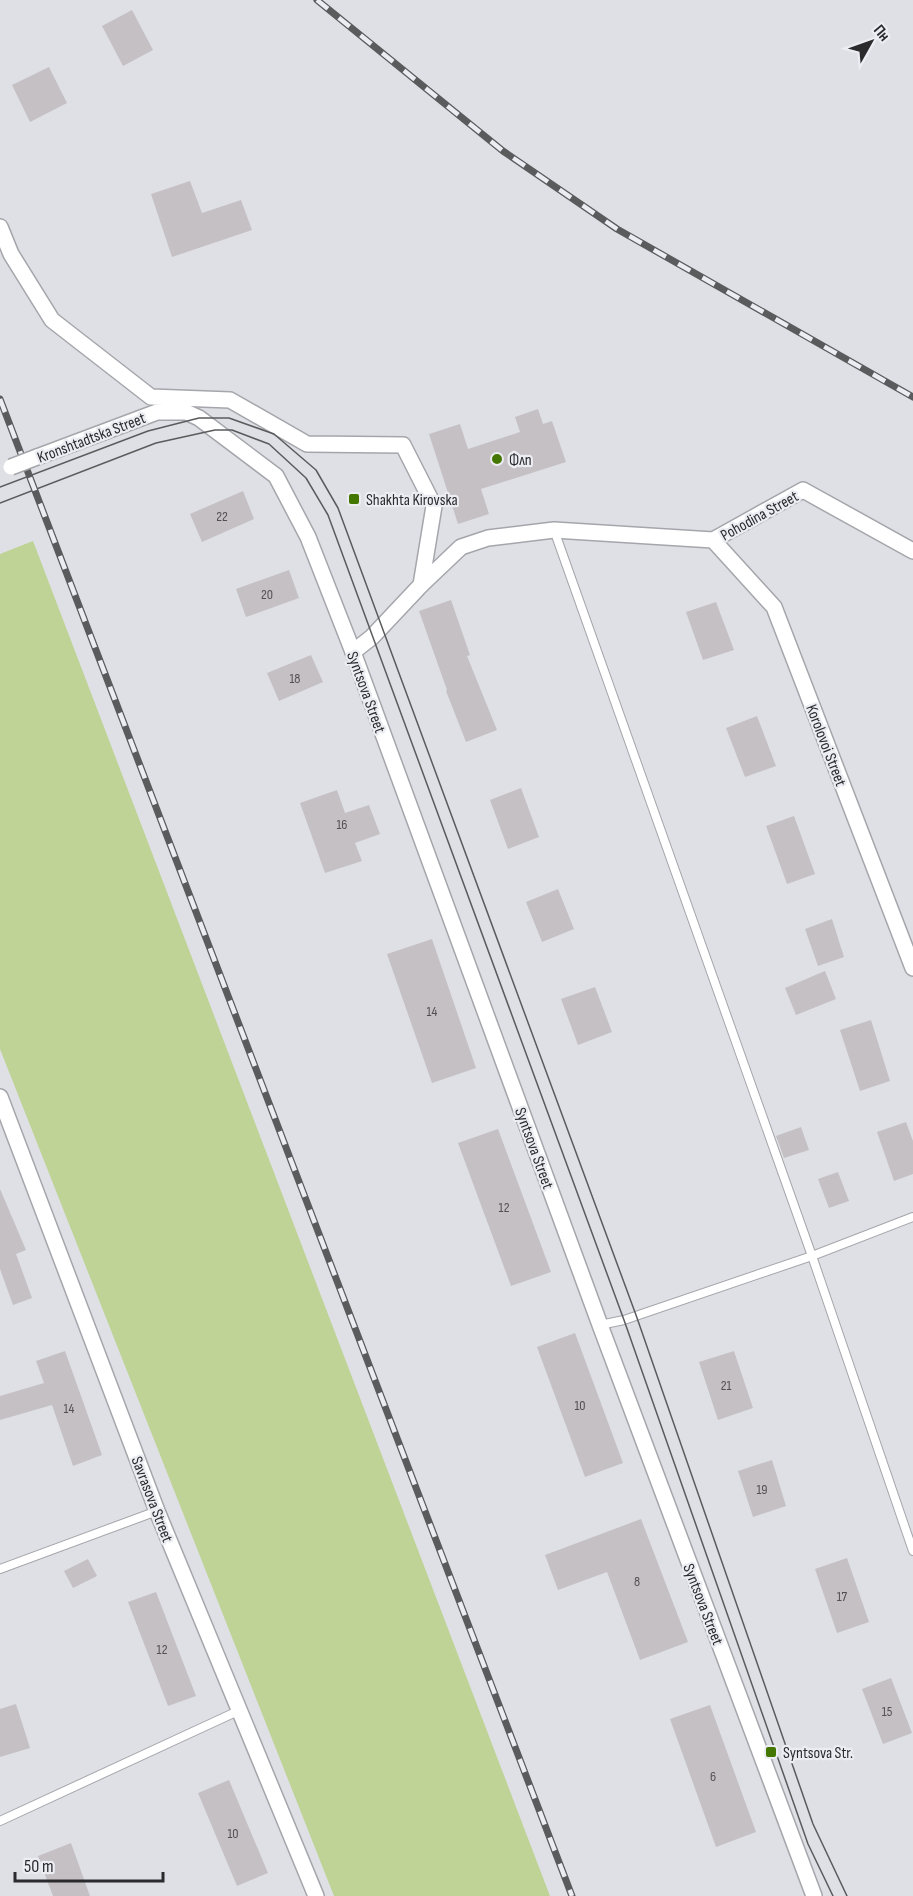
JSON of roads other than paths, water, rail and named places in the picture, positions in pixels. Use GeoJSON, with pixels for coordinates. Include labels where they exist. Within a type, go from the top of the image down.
{"type":"FeatureCollection","features":[{"type":"Feature","properties":{"kind":"street"},"geometry":{"type":"LineString","coordinates":[[0,227],[11,254],[51,320],[152,397],[230,400],[307,444],[403,445],[434,506],[421,585]]}},
{"type":"Feature","properties":{"kind":"street","name":"Kronshtadtska Street"},"geometry":{"type":"LineString","coordinates":[[6,469],[156,412],[186,412],[199,418],[214,430]]}},
{"type":"Feature","properties":{"kind":"street","name":"Syntsova Street"},"geometry":{"type":"LineString","coordinates":[[214,430],[276,476],[308,537],[353,652],[600,1325],[814,1896]]}},
{"type":"Feature","properties":{"kind":"street","name":"Pohodina Street"},"geometry":{"type":"LineString","coordinates":[[353,652],[372,637],[461,547],[488,538],[554,530],[713,540],[803,490],[913,551]]}},
{"type":"Feature","properties":{"kind":"street","name":"Korolovoi Street"},"geometry":{"type":"LineString","coordinates":[[713,540],[774,607],[909,948],[913,968]]}},
{"type":"Feature","properties":{"kind":"street","name":"Savrasova Street"},"geometry":{"type":"LineString","coordinates":[[0,1098],[157,1511],[316,1896]]}},
{"type":"Feature","properties":{"kind":"lane"},"geometry":{"type":"LineString","coordinates":[[554,530],[812,1256],[913,1551]]}},
{"type":"Feature","properties":{"kind":"lane"},"geometry":{"type":"LineString","coordinates":[[600,1325],[624,1320],[812,1256],[913,1217]]}},
{"type":"Feature","properties":{"kind":"lane"},"geometry":{"type":"LineString","coordinates":[[0,1569],[157,1511]]}},
{"type":"Feature","properties":{"kind":"lane"},"geometry":{"type":"LineString","coordinates":[[0,1821],[238,1711]]}},
{"type":"Feature","properties":{"kind":"tram line"},"geometry":{"type":"LineString","coordinates":[[0,487],[148,431],[199,418],[229,418],[274,434],[316,470],[338,508],[636,1315],[813,1824],[847,1896]]}},
{"type":"Feature","properties":{"kind":"tram line"},"geometry":{"type":"LineString","coordinates":[[0,503],[156,443],[215,430],[232,430],[269,444],[306,478],[328,515],[624,1320],[808,1844],[833,1896]]}},
{"type":"Feature","properties":{"kind":"railway"},"geometry":{"type":"LineString","coordinates":[[317,0],[503,151],[617,229],[913,397]]}},
{"type":"Feature","properties":{"kind":"railway"},"geometry":{"type":"LineString","coordinates":[[0,399],[572,1896]]}},
{"type":"Feature","properties":{"kind":"place","name":"Флп"},"geometry":{"type":"Point","coordinates":[497,459]}},
{"type":"Feature","properties":{"kind":"place","name":"Shakhta Kirovska"},"geometry":{"type":"Point","coordinates":[354,499]}},
{"type":"Feature","properties":{"kind":"place","name":"Syntsova Str."},"geometry":{"type":"Point","coordinates":[771,1752]}}]}
